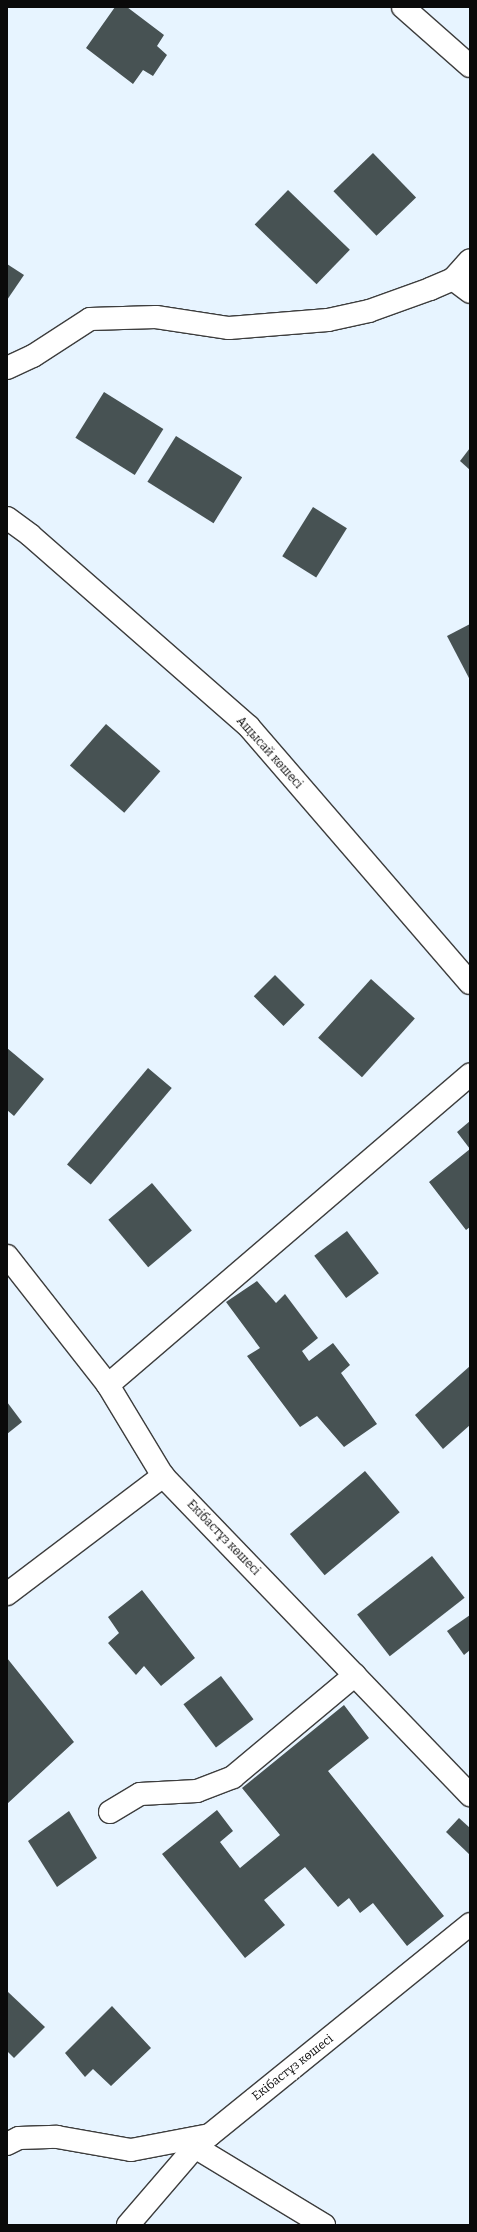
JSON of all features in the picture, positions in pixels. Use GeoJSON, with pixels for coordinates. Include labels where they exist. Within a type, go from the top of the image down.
{"type":"FeatureCollection","features":[{"type":"Feature","properties":{"kind":"street"},"geometry":{"type":"LineString","coordinates":[[403,7],[470,66]]}},
{"type":"Feature","properties":{"kind":"street"},"geometry":{"type":"LineString","coordinates":[[7,368],[33,356],[90,319],[156,317],[229,328],[293,325],[328,320],[369,311],[453,279],[470,260]]}},
{"type":"Feature","properties":{"kind":"street"},"geometry":{"type":"LineString","coordinates":[[453,279],[470,292]]}},
{"type":"Feature","properties":{"kind":"street","name":"Ащысай көшесі"},"geometry":{"type":"LineString","coordinates":[[7,518],[30,535],[249,727],[470,983]]}},
{"type":"Feature","properties":{"kind":"street"},"geometry":{"type":"LineString","coordinates":[[108,1385],[470,1074]]}},
{"type":"Feature","properties":{"kind":"street","name":"Екібастұз көшесі"},"geometry":{"type":"LineString","coordinates":[[7,1256],[108,1385],[162,1476],[470,1795]]}},
{"type":"Feature","properties":{"kind":"street"},"geometry":{"type":"LineString","coordinates":[[7,1594],[162,1476]]}},
{"type":"Feature","properties":{"kind":"street"},"geometry":{"type":"LineString","coordinates":[[110,1812],[140,1794],[197,1792],[233,1777],[355,1675]]}},
{"type":"Feature","properties":{"kind":"street","name":"Екібастұз көшесі"},"geometry":{"type":"LineString","coordinates":[[128,2225],[203,2141],[470,1924]]}},
{"type":"Feature","properties":{"kind":"street"},"geometry":{"type":"LineString","coordinates":[[7,2144],[19,2138],[57,2137],[130,2150],[203,2141],[324,2225]]}},
{"type":"Feature","properties":{"kind":"building"},"geometry":{"type":"Polygon","coordinates":[[[115,7],[127,7],[164,35],[157,46],[167,55],[153,76],[143,70],[133,84],[86,48],[115,7]]]}},
{"type":"Feature","properties":{"kind":"building"},"geometry":{"type":"Polygon","coordinates":[[[373,153],[416,198],[377,236],[333,191],[373,153]]]}},
{"type":"Feature","properties":{"kind":"building"},"geometry":{"type":"Polygon","coordinates":[[[288,190],[350,250],[317,284],[255,225],[288,190]]]}},
{"type":"Feature","properties":{"kind":"building"},"geometry":{"type":"Polygon","coordinates":[[[7,264],[24,275],[7,300],[7,264]]]}},
{"type":"Feature","properties":{"kind":"building"},"geometry":{"type":"Polygon","coordinates":[[[104,392],[163,429],[135,475],[75,438],[104,392]]]}},
{"type":"Feature","properties":{"kind":"building"},"geometry":{"type":"Polygon","coordinates":[[[176,436],[242,477],[214,523],[147,482],[176,436]]]}},
{"type":"Feature","properties":{"kind":"building"},"geometry":{"type":"Polygon","coordinates":[[[470,448],[470,470],[460,461],[470,448]]]}},
{"type":"Feature","properties":{"kind":"building"},"geometry":{"type":"Polygon","coordinates":[[[313,507],[347,528],[316,577],[282,556],[313,507]]]}},
{"type":"Feature","properties":{"kind":"building"},"geometry":{"type":"Polygon","coordinates":[[[470,624],[470,680],[447,636],[470,624]]]}},
{"type":"Feature","properties":{"kind":"building"},"geometry":{"type":"Polygon","coordinates":[[[106,724],[160,771],[124,813],[70,766],[106,724]]]}},
{"type":"Feature","properties":{"kind":"building"},"geometry":{"type":"Polygon","coordinates":[[[275,975],[305,1005],[283,1026],[254,996],[275,975]]]}},
{"type":"Feature","properties":{"kind":"building"},"geometry":{"type":"Polygon","coordinates":[[[371,979],[415,1018],[362,1077],[318,1038],[371,979]]]}},
{"type":"Feature","properties":{"kind":"building"},"geometry":{"type":"Polygon","coordinates":[[[7,1048],[44,1079],[14,1116],[7,1110],[7,1048]]]}},
{"type":"Feature","properties":{"kind":"building"},"geometry":{"type":"Polygon","coordinates":[[[148,1068],[172,1088],[91,1184],[67,1165],[148,1068]]]}},
{"type":"Feature","properties":{"kind":"building"},"geometry":{"type":"Polygon","coordinates":[[[470,1121],[470,1149],[457,1132],[470,1121]]]}},
{"type":"Feature","properties":{"kind":"building"},"geometry":{"type":"Polygon","coordinates":[[[470,1149],[470,1227],[466,1230],[429,1182],[470,1149]]]}},
{"type":"Feature","properties":{"kind":"building"},"geometry":{"type":"Polygon","coordinates":[[[152,1183],[192,1230],[148,1267],[108,1220],[152,1183]]]}},
{"type":"Feature","properties":{"kind":"building"},"geometry":{"type":"Polygon","coordinates":[[[347,1231],[379,1273],[346,1298],[314,1256],[347,1231]]]}},
{"type":"Feature","properties":{"kind":"building"},"geometry":{"type":"Polygon","coordinates":[[[257,1281],[276,1303],[285,1294],[318,1338],[302,1351],[309,1361],[333,1343],[350,1365],[341,1373],[377,1424],[344,1447],[317,1416],[300,1427],[247,1356],[260,1348],[226,1302],[257,1281]]]}},
{"type":"Feature","properties":{"kind":"building"},"geometry":{"type":"Polygon","coordinates":[[[470,1366],[470,1425],[443,1449],[415,1415],[470,1366]]]}},
{"type":"Feature","properties":{"kind":"building"},"geometry":{"type":"Polygon","coordinates":[[[7,1402],[22,1422],[7,1434],[7,1402]]]}},
{"type":"Feature","properties":{"kind":"building"},"geometry":{"type":"Polygon","coordinates":[[[365,1471],[400,1512],[325,1575],[290,1534],[365,1471]]]}},
{"type":"Feature","properties":{"kind":"building"},"geometry":{"type":"Polygon","coordinates":[[[432,1556],[465,1598],[390,1656],[357,1614],[432,1556]]]}},
{"type":"Feature","properties":{"kind":"building"},"geometry":{"type":"Polygon","coordinates":[[[142,1590],[195,1658],[161,1686],[144,1666],[136,1675],[108,1643],[119,1633],[108,1617],[142,1590]]]}},
{"type":"Feature","properties":{"kind":"building"},"geometry":{"type":"Polygon","coordinates":[[[470,1615],[470,1650],[464,1655],[447,1631],[470,1615]]]}},
{"type":"Feature","properties":{"kind":"building"},"geometry":{"type":"Polygon","coordinates":[[[7,1658],[74,1742],[7,1804],[8,1741],[7,1658]]]}},
{"type":"Feature","properties":{"kind":"building"},"geometry":{"type":"Polygon","coordinates":[[[221,1676],[253,1719],[216,1747],[183,1704],[221,1676]]]}},
{"type":"Feature","properties":{"kind":"building"},"geometry":{"type":"Polygon","coordinates":[[[344,1705],[369,1738],[328,1771],[444,1916],[407,1946],[373,1903],[360,1913],[349,1898],[338,1907],[305,1867],[264,1900],[285,1925],[245,1958],[162,1854],[217,1810],[233,1831],[220,1842],[240,1868],[280,1835],[242,1788],[344,1705]]]}},
{"type":"Feature","properties":{"kind":"building"},"geometry":{"type":"Polygon","coordinates":[[[69,1811],[97,1858],[57,1887],[28,1841],[69,1811]]]}},
{"type":"Feature","properties":{"kind":"building"},"geometry":{"type":"Polygon","coordinates":[[[459,1818],[470,1828],[470,1855],[446,1832],[459,1818]]]}},
{"type":"Feature","properties":{"kind":"building"},"geometry":{"type":"Polygon","coordinates":[[[7,1991],[45,2027],[14,2058],[7,2051],[7,1991]]]}},
{"type":"Feature","properties":{"kind":"building"},"geometry":{"type":"Polygon","coordinates":[[[112,2006],[151,2048],[111,2086],[93,2069],[85,2077],[65,2053],[112,2006]]]}}]}
